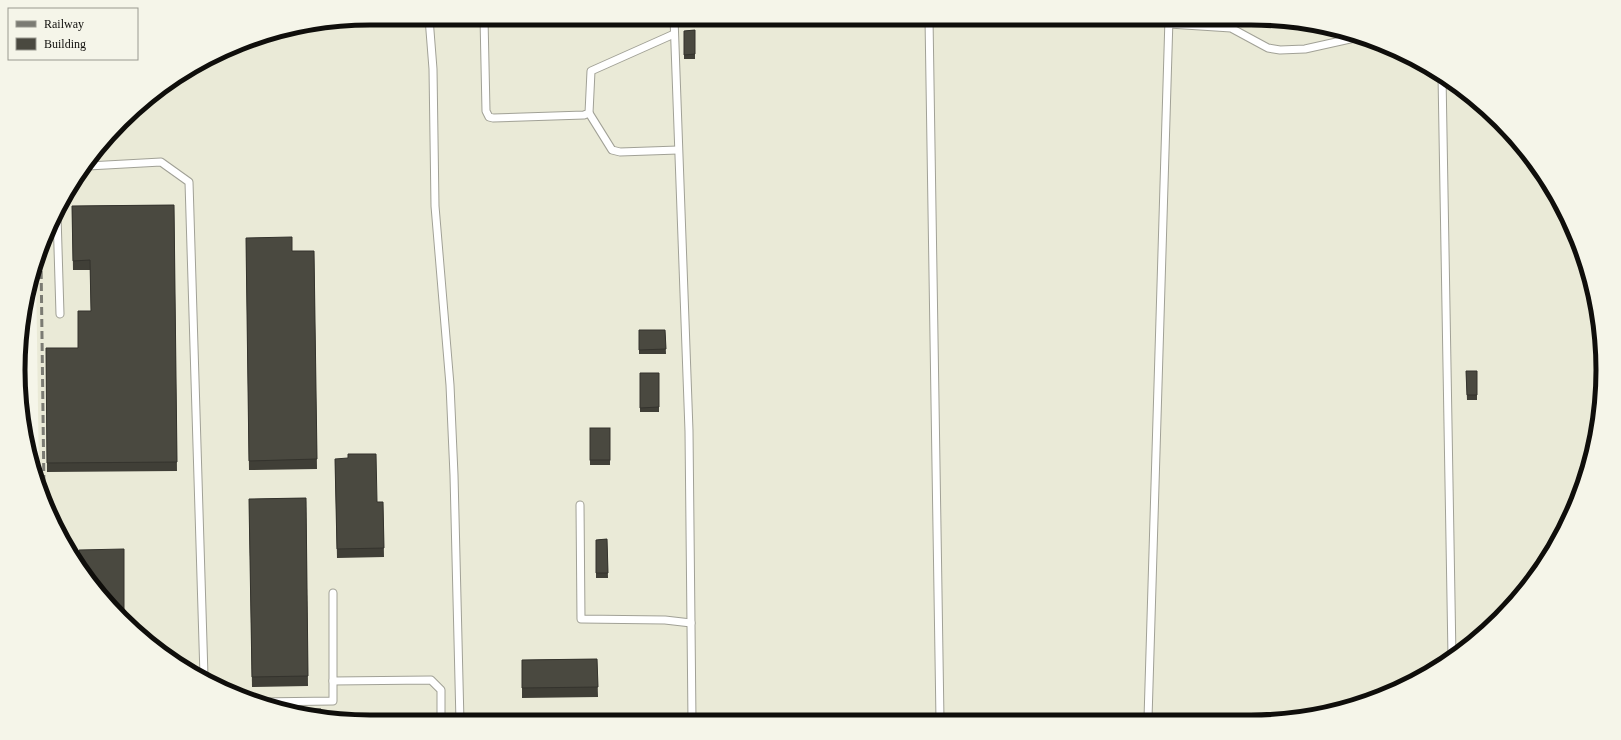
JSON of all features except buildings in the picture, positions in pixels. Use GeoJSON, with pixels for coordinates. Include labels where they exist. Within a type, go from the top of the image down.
{"type":"FeatureCollection","features":[{"type":"Feature","properties":{"kind":"lane"},"geometry":{"type":"LineString","coordinates":[[430,25],[433,69],[435,206],[450,385],[454,475],[460,715]]}},
{"type":"Feature","properties":{"kind":"lane"},"geometry":{"type":"LineString","coordinates":[[484,25],[486,111],[489,118],[581,116],[589,113]]}},
{"type":"Feature","properties":{"kind":"lane"},"geometry":{"type":"LineString","coordinates":[[674,25],[689,431],[692,715]]}},
{"type":"Feature","properties":{"kind":"lane"},"geometry":{"type":"LineString","coordinates":[[929,25],[940,715]]}},
{"type":"Feature","properties":{"kind":"lane"},"geometry":{"type":"LineString","coordinates":[[1148,715],[1169,25]]}},
{"type":"Feature","properties":{"kind":"lane"},"geometry":{"type":"LineString","coordinates":[[1204,25],[1231,28],[1268,48],[1280,50],[1305,49],[1349,39]]}},
{"type":"Feature","properties":{"kind":"lane"},"geometry":{"type":"LineString","coordinates":[[674,34],[591,70],[589,113],[612,150],[620,152],[678,150]]}},
{"type":"Feature","properties":{"kind":"lane"},"geometry":{"type":"LineString","coordinates":[[1442,82],[1452,651]]}},
{"type":"Feature","properties":{"kind":"lane"},"geometry":{"type":"LineString","coordinates":[[92,166],[161,162],[189,182],[204,672]]}},
{"type":"Feature","properties":{"kind":"lane"},"geometry":{"type":"LineString","coordinates":[[57,225],[60,314]]}},
{"type":"Feature","properties":{"kind":"lane"},"geometry":{"type":"LineString","coordinates":[[580,505],[581,619],[665,620],[691,623]]}},
{"type":"Feature","properties":{"kind":"lane"},"geometry":{"type":"LineString","coordinates":[[276,702],[333,701],[333,593]]}},
{"type":"Feature","properties":{"kind":"lane"},"geometry":{"type":"LineString","coordinates":[[333,681],[431,680],[441,690],[441,715]]}},
{"type":"Feature","properties":{"kind":"shaded area"},"geometry":{"type":"Polygon","coordinates":[[[1251,25],[1296,28],[1340,37],[1383,51],[1424,71],[1443,83],[1461,96],[1495,126],[1525,160],[1550,198],[1570,238],[1578,259],[1589,303],[1595,347],[1596,370],[1593,415],[1578,481],[1570,502],[1550,542],[1525,580],[1495,614],[1461,644],[1424,669],[1383,689],[1362,697],[1318,708],[1274,714],[370,715],[325,712],[303,708],[259,697],[238,689],[197,669],[160,644],[126,614],[96,580],[71,542],[51,502],[39,466],[36,285],[43,259],[51,238],[71,197],[83,178],[96,160],[126,126],[160,96],[197,71],[238,51],[259,43],[303,32],[347,26],[1251,25]]]}},
{"type":"Feature","properties":{"kind":"railway"},"geometry":{"type":"LineString","coordinates":[[41,266],[44,483]]}}]}
